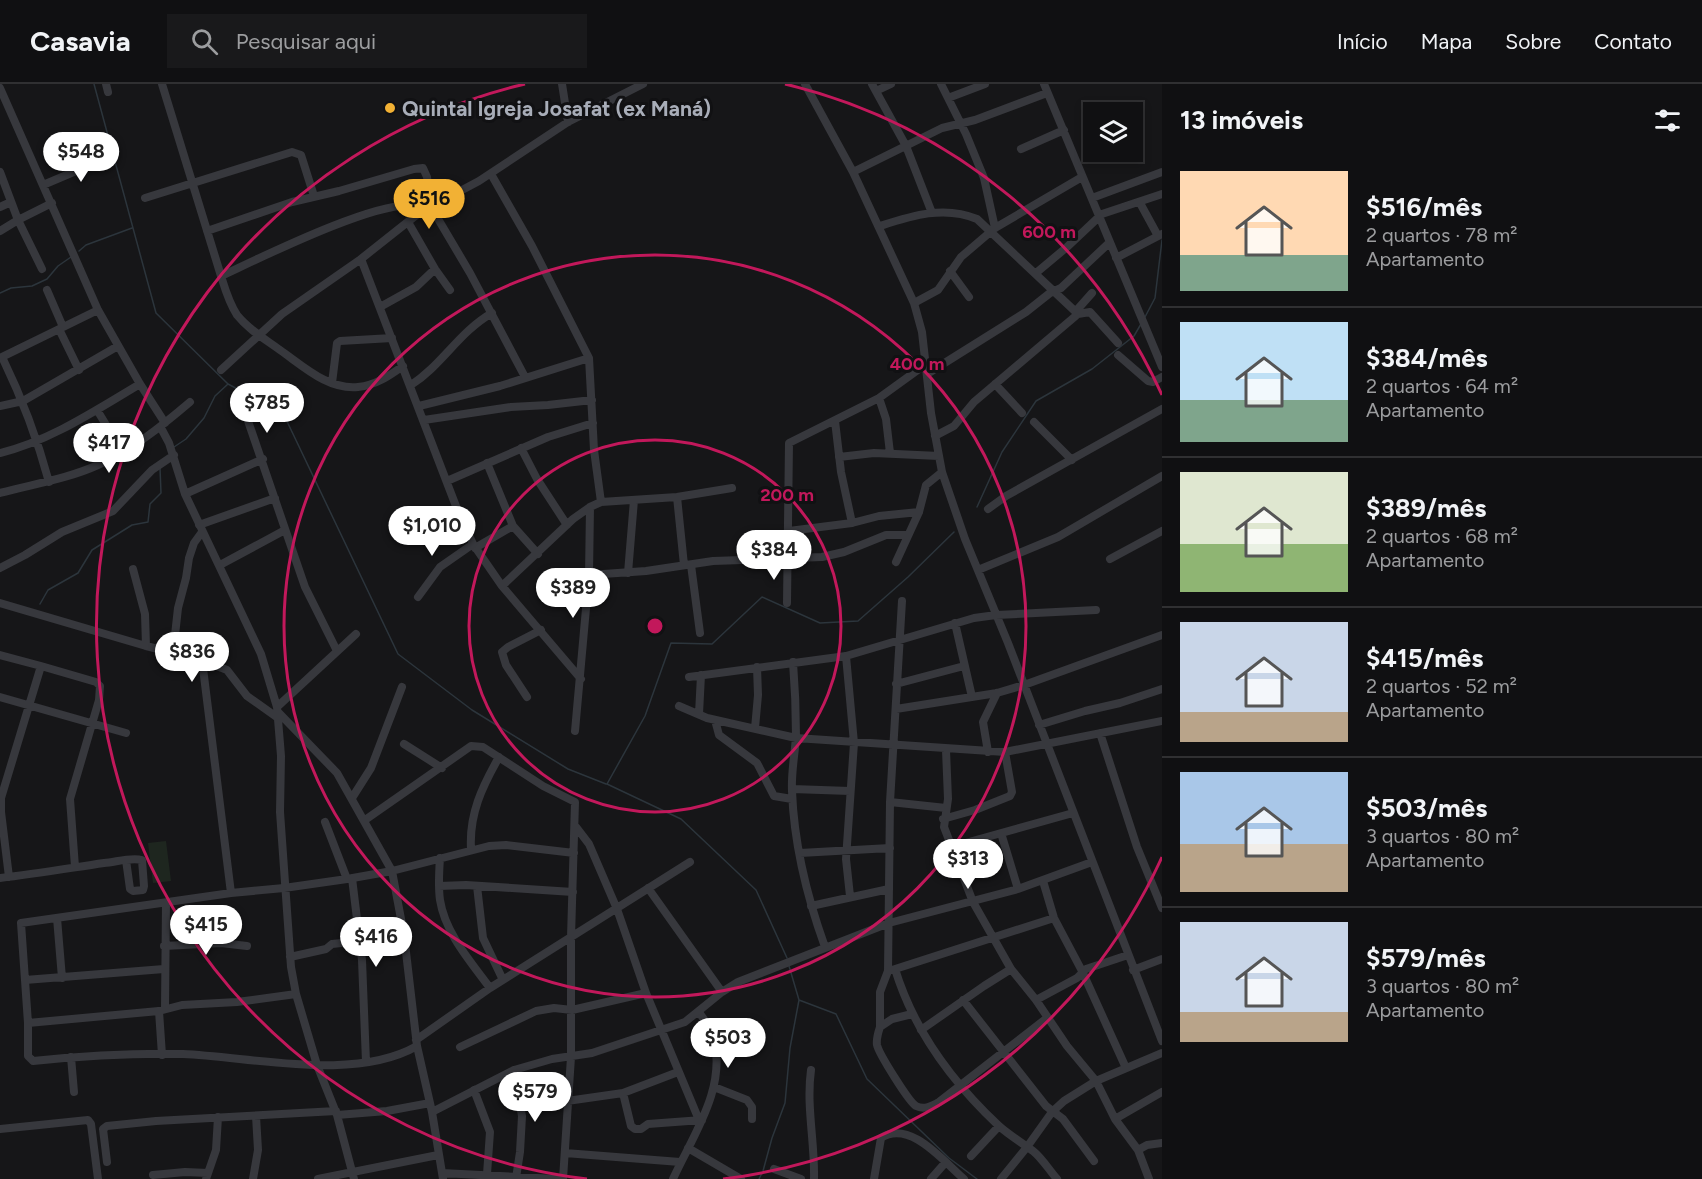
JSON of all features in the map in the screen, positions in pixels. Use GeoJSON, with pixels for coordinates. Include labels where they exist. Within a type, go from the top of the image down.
{"type":"FeatureCollection","features":[{"type":"Feature","properties":{"kind":"street"},"geometry":{"type":"LineString","coordinates":[[162,84],[221,276],[235,311],[257,335],[308,371],[332,383],[350,387],[368,386],[378,383],[403,366]]}},
{"type":"Feature","properties":{"kind":"street"},"geometry":{"type":"LineString","coordinates":[[562,84],[568,122]]}},
{"type":"Feature","properties":{"kind":"street"},"geometry":{"type":"LineString","coordinates":[[221,370],[257,335],[292,306],[361,259],[420,213],[491,174],[568,122],[643,84]]}},
{"type":"Feature","properties":{"kind":"street"},"geometry":{"type":"LineString","coordinates":[[805,84],[880,226],[914,303],[922,332],[935,436],[942,472],[965,539],[1040,725],[1133,970],[1158,1019],[1162,1041]]}},
{"type":"Feature","properties":{"kind":"street"},"geometry":{"type":"LineString","coordinates":[[891,84],[874,87],[906,146],[932,213]]}},
{"type":"Feature","properties":{"kind":"street"},"geometry":{"type":"LineString","coordinates":[[941,84],[986,185],[993,229]]}},
{"type":"Feature","properties":{"kind":"street"},"geometry":{"type":"LineString","coordinates":[[948,98],[985,84]]}},
{"type":"Feature","properties":{"kind":"street"},"geometry":{"type":"LineString","coordinates":[[1044,84],[1161,362]]}},
{"type":"Feature","properties":{"kind":"street"},"geometry":{"type":"LineString","coordinates":[[0,88],[98,310],[163,425],[185,494],[261,654],[277,712],[281,756],[279,794],[284,888],[296,994],[317,1065],[336,1113],[354,1176]]}},
{"type":"Feature","properties":{"kind":"street"},"geometry":{"type":"LineString","coordinates":[[853,172],[942,128],[975,120],[1047,93]]}},
{"type":"Feature","properties":{"kind":"street"},"geometry":{"type":"LineString","coordinates":[[1021,149],[1064,130]]}},
{"type":"Feature","properties":{"kind":"street"},"geometry":{"type":"LineString","coordinates":[[145,198],[292,152],[301,155],[314,196]]}},
{"type":"Feature","properties":{"kind":"street"},"geometry":{"type":"LineString","coordinates":[[43,185],[109,157]]}},
{"type":"Feature","properties":{"kind":"street"},"geometry":{"type":"LineString","coordinates":[[207,231],[314,196],[423,168],[426,171],[431,207],[492,313],[525,377]]}},
{"type":"Feature","properties":{"kind":"street"},"geometry":{"type":"LineString","coordinates":[[0,172],[18,220],[42,269]]}},
{"type":"Feature","properties":{"kind":"street"},"geometry":{"type":"LineString","coordinates":[[1092,198],[1162,172]]}},
{"type":"Feature","properties":{"kind":"street"},"geometry":{"type":"LineString","coordinates":[[491,174],[532,246],[589,358],[594,450],[601,502]]}},
{"type":"Feature","properties":{"kind":"street"},"geometry":{"type":"LineString","coordinates":[[914,303],[938,290],[966,253],[993,229],[1082,177]]}},
{"type":"Feature","properties":{"kind":"street"},"geometry":{"type":"LineString","coordinates":[[1036,273],[1081,235],[1098,216],[1162,194]]}},
{"type":"Feature","properties":{"kind":"street"},"geometry":{"type":"LineString","coordinates":[[0,207],[11,202]]}},
{"type":"Feature","properties":{"kind":"street"},"geometry":{"type":"LineString","coordinates":[[0,231],[52,203]]}},
{"type":"Feature","properties":{"kind":"street"},"geometry":{"type":"LineString","coordinates":[[1116,258],[1160,235],[1140,203]]}},
{"type":"Feature","properties":{"kind":"street"},"geometry":{"type":"LineString","coordinates":[[221,276],[358,217],[404,205],[414,206],[420,213]]}},
{"type":"Feature","properties":{"kind":"street"},"geometry":{"type":"LineString","coordinates":[[880,226],[932,213],[950,212],[981,221],[993,229],[1077,312],[1089,312],[1118,344]]}},
{"type":"Feature","properties":{"kind":"street"},"geometry":{"type":"LineString","coordinates":[[408,222],[450,290]]}},
{"type":"Feature","properties":{"kind":"street"},"geometry":{"type":"LineString","coordinates":[[927,374],[960,355],[1061,288],[1109,243]]}},
{"type":"Feature","properties":{"kind":"street"},"geometry":{"type":"LineString","coordinates":[[361,259],[474,546],[502,586],[580,679]]}},
{"type":"Feature","properties":{"kind":"street"},"geometry":{"type":"LineString","coordinates":[[380,307],[416,287],[435,269]]}},
{"type":"Feature","properties":{"kind":"street"},"geometry":{"type":"LineString","coordinates":[[950,272],[969,297]]}},
{"type":"Feature","properties":{"kind":"street"},"geometry":{"type":"LineString","coordinates":[[47,290],[79,370]]}},
{"type":"Feature","properties":{"kind":"street"},"geometry":{"type":"LineString","coordinates":[[935,436],[954,426],[974,402],[1077,312],[1092,293]]}},
{"type":"Feature","properties":{"kind":"street"},"geometry":{"type":"LineString","coordinates":[[49,482],[23,401],[1,358],[98,310]]}},
{"type":"Feature","properties":{"kind":"street"},"geometry":{"type":"LineString","coordinates":[[411,385],[422,378],[453,344],[492,313]]}},
{"type":"Feature","properties":{"kind":"street"},"geometry":{"type":"LineString","coordinates":[[332,383],[337,343],[392,338]]}},
{"type":"Feature","properties":{"kind":"street"},"geometry":{"type":"LineString","coordinates":[[0,406],[23,401],[118,346]]}},
{"type":"Feature","properties":{"kind":"street"},"geometry":{"type":"LineString","coordinates":[[1118,355],[1148,381],[1153,382],[1162,378]]}},
{"type":"Feature","properties":{"kind":"street"},"geometry":{"type":"LineString","coordinates":[[419,406],[500,386],[589,358]]}},
{"type":"Feature","properties":{"kind":"street"},"geometry":{"type":"LineString","coordinates":[[787,603],[789,443],[879,398],[926,364]]}},
{"type":"Feature","properties":{"kind":"street"},"geometry":{"type":"LineString","coordinates":[[0,453],[37,440],[97,410],[140,384]]}},
{"type":"Feature","properties":{"kind":"street"},"geometry":{"type":"LineString","coordinates":[[995,384],[1022,413]]}},
{"type":"Feature","properties":{"kind":"street"},"geometry":{"type":"LineString","coordinates":[[879,398],[886,419],[890,453]]}},
{"type":"Feature","properties":{"kind":"street"},"geometry":{"type":"LineString","coordinates":[[424,420],[511,407],[592,400]]}},
{"type":"Feature","properties":{"kind":"street"},"geometry":{"type":"LineString","coordinates":[[0,493],[49,482],[98,465],[163,425],[190,402]]}},
{"type":"Feature","properties":{"kind":"street"},"geometry":{"type":"LineString","coordinates":[[988,509],[1006,496],[1162,409]]}},
{"type":"Feature","properties":{"kind":"street"},"geometry":{"type":"LineString","coordinates":[[97,410],[122,451]]}},
{"type":"Feature","properties":{"kind":"street"},"geometry":{"type":"LineString","coordinates":[[247,418],[310,600],[337,651]]}},
{"type":"Feature","properties":{"kind":"street"},"geometry":{"type":"LineString","coordinates":[[835,420],[839,458],[852,523]]}},
{"type":"Feature","properties":{"kind":"street"},"geometry":{"type":"LineString","coordinates":[[1034,422],[1072,460]]}},
{"type":"Feature","properties":{"kind":"street"},"geometry":{"type":"LineString","coordinates":[[447,481],[521,448],[567,430],[593,423]]}},
{"type":"Feature","properties":{"kind":"street"},"geometry":{"type":"LineString","coordinates":[[521,448],[537,479],[567,525]]}},
{"type":"Feature","properties":{"kind":"street"},"geometry":{"type":"LineString","coordinates":[[839,458],[866,453],[939,456]]}},
{"type":"Feature","properties":{"kind":"street"},"geometry":{"type":"LineString","coordinates":[[0,568],[62,532],[113,511],[148,474],[174,455]]}},
{"type":"Feature","properties":{"kind":"street"},"geometry":{"type":"LineString","coordinates":[[185,494],[262,459]]}},
{"type":"Feature","properties":{"kind":"street"},"geometry":{"type":"LineString","coordinates":[[487,463],[513,526],[538,554]]}},
{"type":"Feature","properties":{"kind":"street"},"geometry":{"type":"LineString","coordinates":[[896,562],[920,513],[926,485],[942,472]]}},
{"type":"Feature","properties":{"kind":"street"},"geometry":{"type":"LineString","coordinates":[[978,570],[1058,537],[1162,476]]}},
{"type":"Feature","properties":{"kind":"street"},"geometry":{"type":"LineString","coordinates":[[502,586],[567,525],[590,507],[601,502],[677,497],[732,488]]}},
{"type":"Feature","properties":{"kind":"street"},"geometry":{"type":"LineString","coordinates":[[677,497],[700,633]]}},
{"type":"Feature","properties":{"kind":"street"},"geometry":{"type":"LineString","coordinates":[[173,653],[177,608],[189,558],[201,529],[275,498]]}},
{"type":"Feature","properties":{"kind":"street"},"geometry":{"type":"LineString","coordinates":[[628,573],[634,500]]}},
{"type":"Feature","properties":{"kind":"street"},"geometry":{"type":"LineString","coordinates":[[575,731],[589,575],[590,507]]}},
{"type":"Feature","properties":{"kind":"street"},"geometry":{"type":"LineString","coordinates":[[789,531],[852,523],[879,516],[920,513]]}},
{"type":"Feature","properties":{"kind":"street"},"geometry":{"type":"LineString","coordinates":[[418,597],[440,567],[513,526]]}},
{"type":"Feature","properties":{"kind":"street"},"geometry":{"type":"LineString","coordinates":[[220,565],[285,530]]}},
{"type":"Feature","properties":{"kind":"street"},"geometry":{"type":"LineString","coordinates":[[1110,559],[1162,531]]}},
{"type":"Feature","properties":{"kind":"street"},"geometry":{"type":"LineString","coordinates":[[589,575],[628,573],[713,561],[832,555],[885,535],[908,536]]}},
{"type":"Feature","properties":{"kind":"street"},"geometry":{"type":"LineString","coordinates":[[133,569],[146,614],[146,646]]}},
{"type":"Feature","properties":{"kind":"street"},"geometry":{"type":"LineString","coordinates":[[903,601],[890,802],[889,923],[892,970],[921,1030],[960,1085],[999,1126],[1035,1153],[1057,1179]]}},
{"type":"Feature","properties":{"kind":"street"},"geometry":{"type":"LineString","coordinates":[[0,603],[202,660],[227,670],[248,696],[277,712],[335,770],[392,871],[404,934],[416,1043],[432,1112],[442,1176],[487,1174],[557,1179]]}},
{"type":"Feature","properties":{"kind":"street"},"geometry":{"type":"LineString","coordinates":[[689,677],[846,656],[955,623],[996,615],[1096,610]]}},
{"type":"Feature","properties":{"kind":"street"},"geometry":{"type":"LineString","coordinates":[[955,623],[972,697]]}},
{"type":"Feature","properties":{"kind":"street"},"geometry":{"type":"LineString","coordinates":[[527,697],[506,665],[502,652],[541,630]]}},
{"type":"Feature","properties":{"kind":"street"},"geometry":{"type":"LineString","coordinates":[[277,712],[356,634]]}},
{"type":"Feature","properties":{"kind":"street"},"geometry":{"type":"LineString","coordinates":[[896,709],[996,693],[1162,635]]}},
{"type":"Feature","properties":{"kind":"street"},"geometry":{"type":"LineString","coordinates":[[0,655],[96,682],[100,686],[101,693],[70,799],[75,867]]}},
{"type":"Feature","properties":{"kind":"street"},"geometry":{"type":"LineString","coordinates":[[846,656],[854,743],[846,850],[850,896]]}},
{"type":"Feature","properties":{"kind":"street"},"geometry":{"type":"LineString","coordinates":[[202,660],[231,893]]}},
{"type":"Feature","properties":{"kind":"street"},"geometry":{"type":"LineString","coordinates":[[793,662],[796,738],[792,799],[810,906],[825,947]]}},
{"type":"Feature","properties":{"kind":"street"},"geometry":{"type":"LineString","coordinates":[[9,877],[0,805],[41,666]]}},
{"type":"Feature","properties":{"kind":"street"},"geometry":{"type":"LineString","coordinates":[[896,684],[964,666]]}},
{"type":"Feature","properties":{"kind":"street"},"geometry":{"type":"LineString","coordinates":[[755,728],[758,695],[757,668]]}},
{"type":"Feature","properties":{"kind":"street"},"geometry":{"type":"LineString","coordinates":[[699,714],[701,675]]}},
{"type":"Feature","properties":{"kind":"street"},"geometry":{"type":"LineString","coordinates":[[352,798],[371,768],[402,687]]}},
{"type":"Feature","properties":{"kind":"street"},"geometry":{"type":"LineString","coordinates":[[1040,725],[1162,689]]}},
{"type":"Feature","properties":{"kind":"street"},"geometry":{"type":"LineString","coordinates":[[988,752],[983,722],[996,693]]}},
{"type":"Feature","properties":{"kind":"street"},"geometry":{"type":"LineString","coordinates":[[0,697],[126,733]]}},
{"type":"Feature","properties":{"kind":"street"},"geometry":{"type":"LineString","coordinates":[[679,706],[715,720],[796,738],[988,752],[1005,752],[1162,722]]}},
{"type":"Feature","properties":{"kind":"street"},"geometry":{"type":"LineString","coordinates":[[715,720],[719,735],[761,767],[774,796],[792,799]]}},
{"type":"Feature","properties":{"kind":"street"},"geometry":{"type":"LineString","coordinates":[[1100,733],[1137,847],[1162,908]]}},
{"type":"Feature","properties":{"kind":"street"},"geometry":{"type":"LineString","coordinates":[[404,744],[442,768]]}},
{"type":"Feature","properties":{"kind":"street"},"geometry":{"type":"LineString","coordinates":[[365,820],[399,794],[442,768],[471,746],[483,747],[543,786],[573,800],[577,806],[571,937],[571,1057],[563,1179]]}},
{"type":"Feature","properties":{"kind":"street"},"geometry":{"type":"LineString","coordinates":[[946,750],[948,792],[943,819],[944,827],[974,902],[1011,969],[1096,1082],[1115,1119],[1138,1150],[1149,1179]]}},
{"type":"Feature","properties":{"kind":"street"},"geometry":{"type":"LineString","coordinates":[[943,819],[975,810],[1010,796],[1012,792],[1005,752]]}},
{"type":"Feature","properties":{"kind":"street"},"geometry":{"type":"LineString","coordinates":[[471,849],[479,793],[499,757]]}},
{"type":"Feature","properties":{"kind":"street"},"geometry":{"type":"LineString","coordinates":[[792,789],[850,791]]}},
{"type":"Feature","properties":{"kind":"street"},"geometry":{"type":"LineString","coordinates":[[890,802],[946,808]]}},
{"type":"Feature","properties":{"kind":"street"},"geometry":{"type":"LineString","coordinates":[[951,847],[1073,813]]}},
{"type":"Feature","properties":{"kind":"street"},"geometry":{"type":"LineString","coordinates":[[325,822],[349,878],[360,941],[366,1062]]}},
{"type":"Feature","properties":{"kind":"street"},"geometry":{"type":"LineString","coordinates":[[576,827],[589,844],[617,909],[646,993],[700,1120]]}},
{"type":"Feature","properties":{"kind":"street"},"geometry":{"type":"LineString","coordinates":[[1001,833],[1018,889]]}},
{"type":"Feature","properties":{"kind":"street"},"geometry":{"type":"LineString","coordinates":[[574,853],[506,845],[471,849],[392,871],[349,878],[22,921],[30,1060],[182,1054],[317,1065],[366,1062],[393,1057],[416,1043],[490,988],[690,862]]}},
{"type":"Feature","properties":{"kind":"street"},"geometry":{"type":"LineString","coordinates":[[800,853],[890,848]]}},
{"type":"Feature","properties":{"kind":"street"},"geometry":{"type":"LineString","coordinates":[[440,858],[439,886],[442,908],[450,930],[490,988]]}},
{"type":"Feature","properties":{"kind":"street"},"geometry":{"type":"LineString","coordinates":[[0,878],[126,860]]}},
{"type":"Feature","properties":{"kind":"street"},"geometry":{"type":"LineString","coordinates":[[432,1112],[514,1070],[552,1059],[592,1053],[685,1022],[738,982],[825,947],[889,923],[1018,889],[1092,862]]}},
{"type":"Feature","properties":{"kind":"street"},"geometry":{"type":"LineString","coordinates":[[1043,881],[1054,918],[1082,971],[1126,1068]]}},
{"type":"Feature","properties":{"kind":"street"},"geometry":{"type":"LineString","coordinates":[[439,886],[573,892]]}},
{"type":"Feature","properties":{"kind":"street"},"geometry":{"type":"LineString","coordinates":[[477,886],[483,938],[503,980]]}},
{"type":"Feature","properties":{"kind":"street"},"geometry":{"type":"LineString","coordinates":[[648,888],[722,992]]}},
{"type":"Feature","properties":{"kind":"street"},"geometry":{"type":"LineString","coordinates":[[810,906],[889,888]]}},
{"type":"Feature","properties":{"kind":"street"},"geometry":{"type":"LineString","coordinates":[[162,1055],[166,903]]}},
{"type":"Feature","properties":{"kind":"street"},"geometry":{"type":"LineString","coordinates":[[57,918],[62,978]]}},
{"type":"Feature","properties":{"kind":"street"},"geometry":{"type":"LineString","coordinates":[[1047,1018],[932,1106],[916,1106],[912,1102],[881,1056],[877,1042],[880,1027],[880,992],[892,970],[1054,918]]}},
{"type":"Feature","properties":{"kind":"street"},"geometry":{"type":"LineString","coordinates":[[290,957],[326,949],[332,944],[360,941]]}},
{"type":"Feature","properties":{"kind":"street"},"geometry":{"type":"LineString","coordinates":[[164,946],[209,943],[247,946]]}},
{"type":"Feature","properties":{"kind":"street"},"geometry":{"type":"LineString","coordinates":[[1035,1000],[1077,978],[1082,971],[1128,955]]}},
{"type":"Feature","properties":{"kind":"street"},"geometry":{"type":"LineString","coordinates":[[1133,970],[1162,959]]}},
{"type":"Feature","properties":{"kind":"street"},"geometry":{"type":"LineString","coordinates":[[25,980],[164,969]]}},
{"type":"Feature","properties":{"kind":"street"},"geometry":{"type":"LineString","coordinates":[[921,1030],[1011,969]]}},
{"type":"Feature","properties":{"kind":"street"},"geometry":{"type":"LineString","coordinates":[[460,1047],[536,1011],[554,1008],[572,1010],[646,993]]}},
{"type":"Feature","properties":{"kind":"street"},"geometry":{"type":"LineString","coordinates":[[28,1023],[296,994]]}},
{"type":"Feature","properties":{"kind":"street"},"geometry":{"type":"LineString","coordinates":[[963,1000],[1046,1106],[1063,1119],[1094,1161]]}},
{"type":"Feature","properties":{"kind":"street"},"geometry":{"type":"LineString","coordinates":[[673,1179],[714,1094],[716,1057],[713,1036],[699,1012]]}},
{"type":"Feature","properties":{"kind":"street"},"geometry":{"type":"LineString","coordinates":[[880,1027],[892,1019],[912,1014]]}},
{"type":"Feature","properties":{"kind":"street"},"geometry":{"type":"LineString","coordinates":[[1001,1179],[1052,1112],[1064,1101],[1096,1082],[1162,1053]]}},
{"type":"Feature","properties":{"kind":"street"},"geometry":{"type":"LineString","coordinates":[[71,1057],[74,1092]]}},
{"type":"Feature","properties":{"kind":"street"},"geometry":{"type":"LineString","coordinates":[[514,1070],[522,1116],[516,1177]]}},
{"type":"Feature","properties":{"kind":"street"},"geometry":{"type":"LineString","coordinates":[[811,1070],[808,1088],[814,1150],[814,1179]]}},
{"type":"Feature","properties":{"kind":"street"},"geometry":{"type":"LineString","coordinates":[[567,1101],[623,1092],[678,1072]]}},
{"type":"Feature","properties":{"kind":"street"},"geometry":{"type":"LineString","coordinates":[[714,1087],[747,1100],[752,1107],[752,1119]]}},
{"type":"Feature","properties":{"kind":"street"},"geometry":{"type":"LineString","coordinates":[[474,1090],[490,1132],[487,1174]]}},
{"type":"Feature","properties":{"kind":"street"},"geometry":{"type":"LineString","coordinates":[[623,1092],[631,1126],[635,1129],[641,1129],[648,1124],[700,1120]]}},
{"type":"Feature","properties":{"kind":"street"},"geometry":{"type":"LineString","coordinates":[[1115,1119],[1162,1092]]}},
{"type":"Feature","properties":{"kind":"street"},"geometry":{"type":"LineString","coordinates":[[107,1162],[103,1129],[107,1126],[218,1117],[387,1111],[430,1103]]}},
{"type":"Feature","properties":{"kind":"street"},"geometry":{"type":"LineString","coordinates":[[253,1179],[258,1149],[256,1116]]}},
{"type":"Feature","properties":{"kind":"street"},"geometry":{"type":"LineString","coordinates":[[153,1175],[185,1172],[207,1176],[216,1150],[218,1117]]}},
{"type":"Feature","properties":{"kind":"street"},"geometry":{"type":"LineString","coordinates":[[0,1129],[88,1120],[91,1124],[98,1179]]}},
{"type":"Feature","properties":{"kind":"street"},"geometry":{"type":"LineString","coordinates":[[971,1156],[999,1126]]}},
{"type":"Feature","properties":{"kind":"street"},"geometry":{"type":"LineString","coordinates":[[873,1179],[881,1138],[887,1134],[897,1133],[914,1137],[940,1156],[964,1179]]}},
{"type":"Feature","properties":{"kind":"street"},"geometry":{"type":"LineString","coordinates":[[1138,1150],[1162,1143]]}},
{"type":"Feature","properties":{"kind":"street"},"geometry":{"type":"LineString","coordinates":[[688,1148],[741,1179]]}},
{"type":"Feature","properties":{"kind":"street"},"geometry":{"type":"LineString","coordinates":[[565,1153],[681,1162]]}},
{"type":"Feature","properties":{"kind":"street"},"geometry":{"type":"LineString","coordinates":[[318,1179],[354,1176],[438,1155]]}},
{"type":"Feature","properties":{"kind":"street"},"geometry":{"type":"LineString","coordinates":[[931,1179],[945,1163]]}},
{"type":"Feature","properties":{"kind":"street"},"geometry":{"type":"LineString","coordinates":[[774,1168],[801,1179]]}},
{"type":"Feature","properties":{"kind":"shaded area"},"geometry":{"type":"Polygon","coordinates":[[[166,841],[171,881],[153,883],[148,843],[166,841]]]}},
{"type":"Feature","properties":{"kind":"waterway"},"geometry":{"type":"LineString","coordinates":[[94,84],[156,313],[228,384],[283,413],[398,654],[472,710],[568,769],[606,784]]}},
{"type":"Feature","properties":{"kind":"waterway"},"geometry":{"type":"LineString","coordinates":[[79,251],[86,245],[132,228]]}},
{"type":"Feature","properties":{"kind":"waterway"},"geometry":{"type":"LineString","coordinates":[[1145,317],[1155,298],[1162,240]]}},
{"type":"Feature","properties":{"kind":"waterway"},"geometry":{"type":"LineString","coordinates":[[0,293],[11,288],[32,286],[47,279],[58,266],[71,257]]}},
{"type":"Feature","properties":{"kind":"waterway"},"geometry":{"type":"LineString","coordinates":[[977,507],[1002,452],[1036,401],[1092,369],[1134,336],[1141,324]]}},
{"type":"Feature","properties":{"kind":"waterway"},"geometry":{"type":"LineString","coordinates":[[174,447],[186,439],[204,418],[215,396],[228,384]]}},
{"type":"Feature","properties":{"kind":"waterway"},"geometry":{"type":"LineString","coordinates":[[40,604],[48,590],[78,573],[92,550],[132,525],[148,522],[150,504],[161,493],[160,468]]}},
{"type":"Feature","properties":{"kind":"waterway"},"geometry":{"type":"LineString","coordinates":[[787,958],[756,890],[681,819],[607,784],[645,716],[671,643],[712,644],[762,597],[820,623],[858,621],[954,532]]}},
{"type":"Feature","properties":{"kind":"waterway"},"geometry":{"type":"LineString","coordinates":[[789,966],[799,1000],[836,1014],[867,1079],[949,1158],[977,1179]]}},
{"type":"Feature","properties":{"kind":"waterway"},"geometry":{"type":"LineString","coordinates":[[759,1179],[785,1103],[790,1048],[799,1000]]}},
{"type":"Feature","properties":{"kind":"place","name":"Quintal Igreja Josafat (ex Maná)"},"geometry":{"type":"Point","coordinates":[390,108]}}]}
